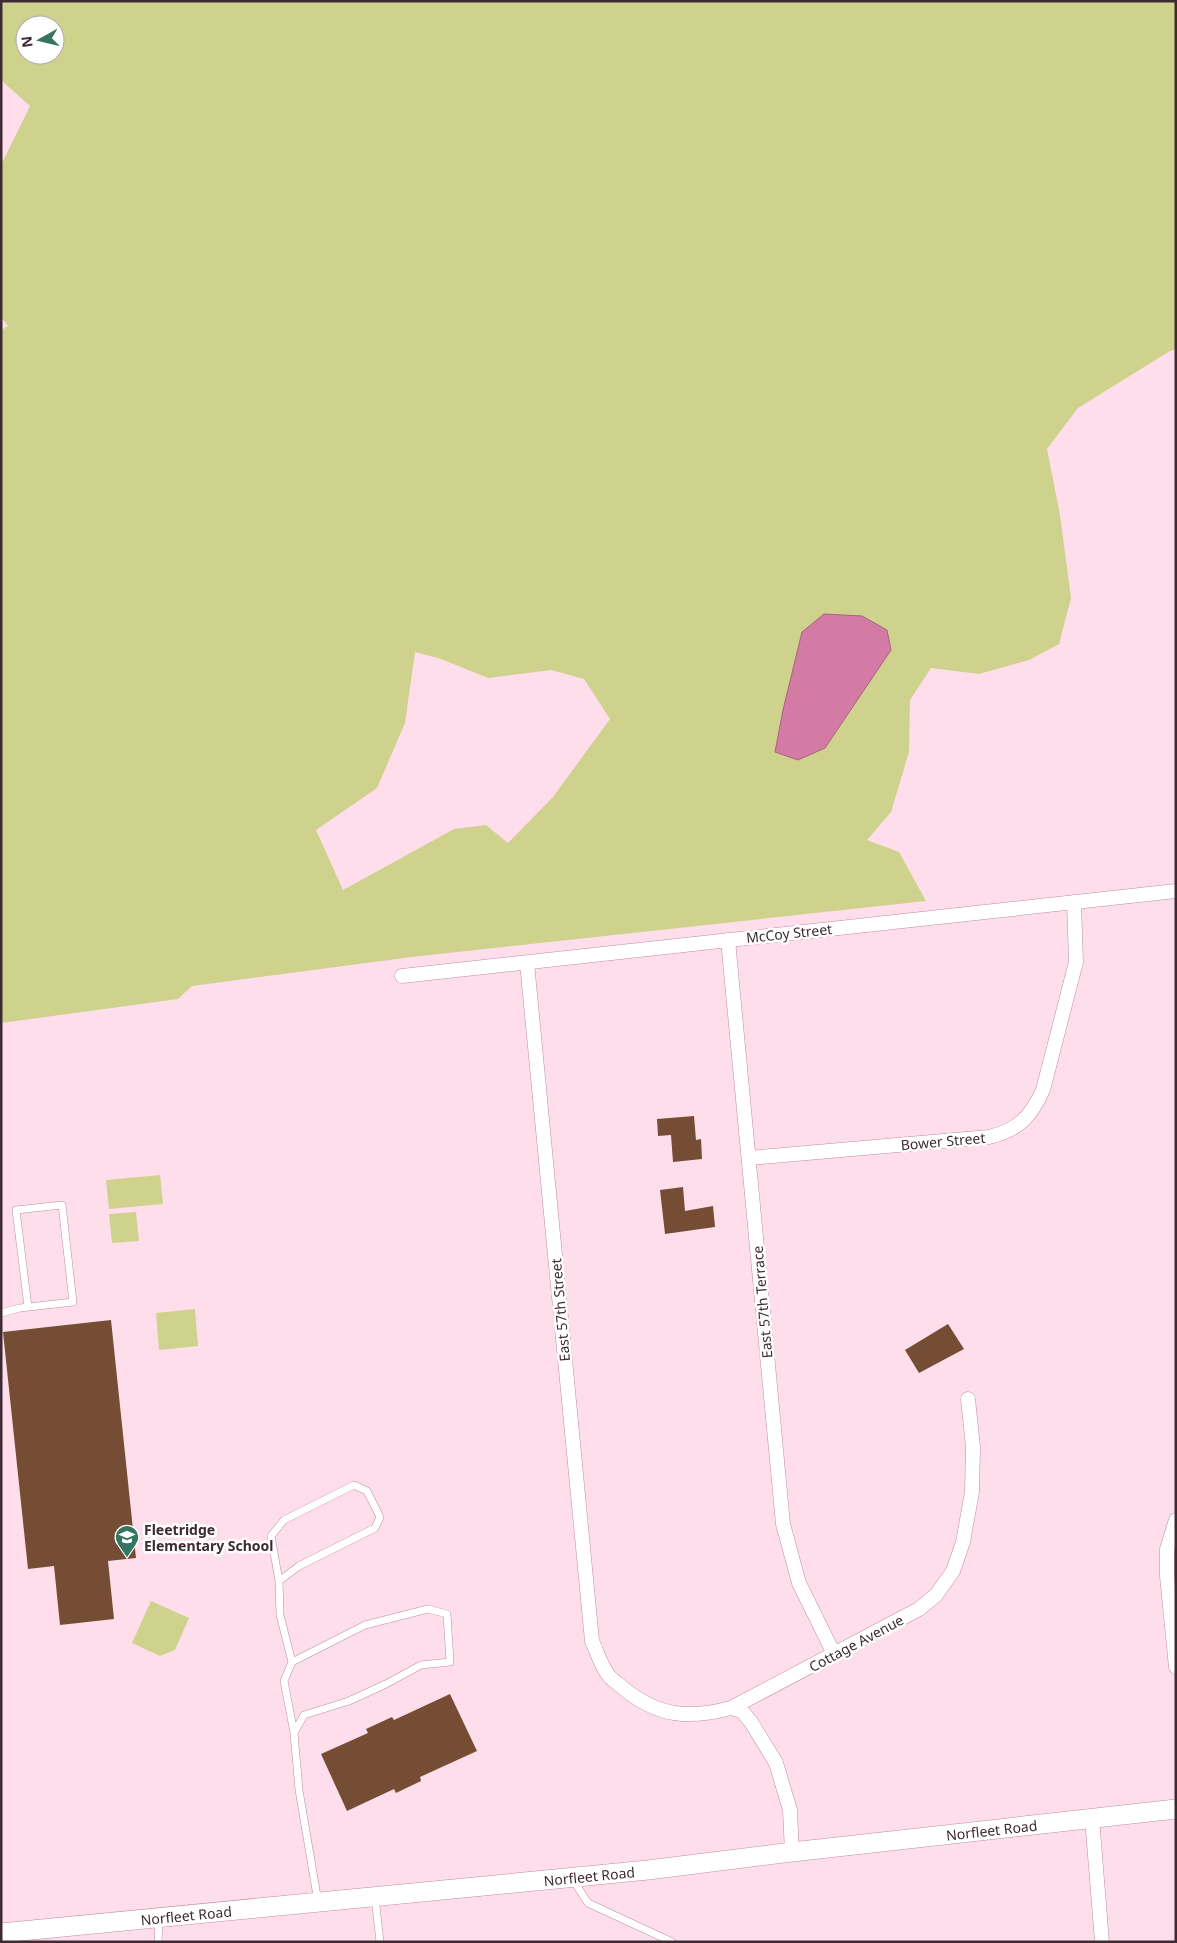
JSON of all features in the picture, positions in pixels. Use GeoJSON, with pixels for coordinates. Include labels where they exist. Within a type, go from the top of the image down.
{"type":"FeatureCollection","features":[{"type":"Feature","properties":{"kind":"street","name":"McCoy Street"},"geometry":{"type":"LineString","coordinates":[[402,976],[1176,892]]}},
{"type":"Feature","properties":{"kind":"street","name":"Bower Street"},"geometry":{"type":"LineString","coordinates":[[749,1158],[989,1137],[1002,1134],[1020,1124],[1034,1109],[1043,1090],[1076,962],[1074,902]]}},
{"type":"Feature","properties":{"kind":"street","name":"East 57th Terrace"},"geometry":{"type":"LineString","coordinates":[[728,940],[783,1524],[799,1583],[834,1654]]}},
{"type":"Feature","properties":{"kind":"street","name":"East 57th Street"},"geometry":{"type":"LineString","coordinates":[[527,962],[592,1641],[599,1656]]}},
{"type":"Feature","properties":{"kind":"street","name":"Cottage Avenue"},"geometry":{"type":"LineString","coordinates":[[599,1656],[609,1676],[638,1701],[664,1712],[686,1715],[709,1714],[731,1708],[919,1609],[936,1595],[953,1571],[963,1542],[972,1492],[973,1447],[968,1400]]}},
{"type":"Feature","properties":{"kind":"street"},"geometry":{"type":"LineString","coordinates":[[1176,1520],[1167,1549],[1167,1576],[1176,1667]]}},
{"type":"Feature","properties":{"kind":"street"},"geometry":{"type":"LineString","coordinates":[[731,1708],[742,1711],[751,1722],[776,1764],[790,1810],[792,1852]]}},
{"type":"Feature","properties":{"kind":"street","name":"Norfleet Road"},"geometry":{"type":"LineString","coordinates":[[10,1936],[159,1918],[648,1870],[1176,1809]]}},
{"type":"Feature","properties":{"kind":"street"},"geometry":{"type":"LineString","coordinates":[[1092,1818],[1102,1942]]}},
{"type":"Feature","properties":{"kind":"lane"},"geometry":{"type":"LineString","coordinates":[[1,1313],[28,1307],[73,1302],[62,1205],[16,1210],[28,1307]]}},
{"type":"Feature","properties":{"kind":"lane"},"geometry":{"type":"LineString","coordinates":[[279,1581],[299,1566],[375,1528],[380,1517],[367,1491],[354,1485],[284,1520],[271,1536],[279,1581],[280,1615],[292,1662],[284,1681],[294,1734],[299,1790],[318,1902]]}},
{"type":"Feature","properties":{"kind":"lane"},"geometry":{"type":"LineString","coordinates":[[292,1662],[365,1625],[428,1609],[447,1614],[450,1662],[421,1665],[349,1701],[304,1715],[294,1734]]}},
{"type":"Feature","properties":{"kind":"lane"},"geometry":{"type":"LineString","coordinates":[[571,1878],[588,1903],[672,1942]]}},
{"type":"Feature","properties":{"kind":"lane"},"geometry":{"type":"LineString","coordinates":[[375,1897],[380,1942]]}},
{"type":"Feature","properties":{"kind":"lane"},"geometry":{"type":"LineString","coordinates":[[158,1942],[159,1918]]}},
{"type":"Feature","properties":{"kind":"green space"},"geometry":{"type":"Polygon","coordinates":[[[1,1],[1176,1],[1176,349],[1078,408],[1047,449],[1060,515],[1071,598],[1059,644],[1029,660],[979,674],[931,668],[910,700],[909,752],[891,812],[867,840],[899,852],[926,901],[412,957],[192,986],[178,999],[1,1023],[1,330],[8,326],[1,317],[1,165],[30,106],[1,80],[1,1]],[[415,652],[405,723],[377,788],[316,830],[343,890],[454,829],[486,825],[508,843],[553,797],[610,719],[584,679],[551,670],[488,678],[441,659],[415,652]]]}},
{"type":"Feature","properties":{"kind":"green space"},"geometry":{"type":"Polygon","coordinates":[[[160,1175],[163,1204],[109,1209],[106,1180],[160,1175]]]}},
{"type":"Feature","properties":{"kind":"green space"},"geometry":{"type":"Polygon","coordinates":[[[136,1212],[139,1241],[112,1243],[109,1214],[136,1212]]]}},
{"type":"Feature","properties":{"kind":"green space"},"geometry":{"type":"Polygon","coordinates":[[[195,1309],[198,1346],[159,1350],[156,1313],[195,1309]]]}},
{"type":"Feature","properties":{"kind":"green space"},"geometry":{"type":"Polygon","coordinates":[[[151,1601],[189,1618],[175,1650],[160,1656],[132,1643],[151,1601]]]}},
{"type":"Feature","properties":{"kind":"shaded area"},"geometry":{"type":"Polygon","coordinates":[[[824,614],[862,616],[887,630],[891,650],[825,748],[798,760],[775,752],[802,632],[824,614]]]}},
{"type":"Feature","properties":{"kind":"building"},"geometry":{"type":"Polygon","coordinates":[[[694,1116],[696,1140],[701,1139],[702,1159],[673,1162],[671,1135],[658,1136],[657,1119],[694,1116]]]}},
{"type":"Feature","properties":{"kind":"building"},"geometry":{"type":"Polygon","coordinates":[[[683,1187],[685,1211],[713,1206],[715,1227],[665,1234],[660,1190],[683,1187]]]}},
{"type":"Feature","properties":{"kind":"building"},"geometry":{"type":"Polygon","coordinates":[[[111,1320],[136,1558],[108,1561],[114,1619],[60,1625],[54,1566],[28,1569],[3,1332],[111,1320]]]}},
{"type":"Feature","properties":{"kind":"building"},"geometry":{"type":"Polygon","coordinates":[[[948,1324],[964,1349],[919,1373],[905,1350],[948,1324]]]}},
{"type":"Feature","properties":{"kind":"building"},"geometry":{"type":"Polygon","coordinates":[[[450,1694],[477,1751],[420,1777],[421,1781],[396,1793],[394,1789],[347,1811],[321,1754],[368,1733],[366,1729],[392,1717],[394,1720],[450,1694]]]}},
{"type":"Feature","properties":{"kind":"place","name":"Fleetridge Elementary School"},"geometry":{"type":"Point","coordinates":[127,1558]}}]}
